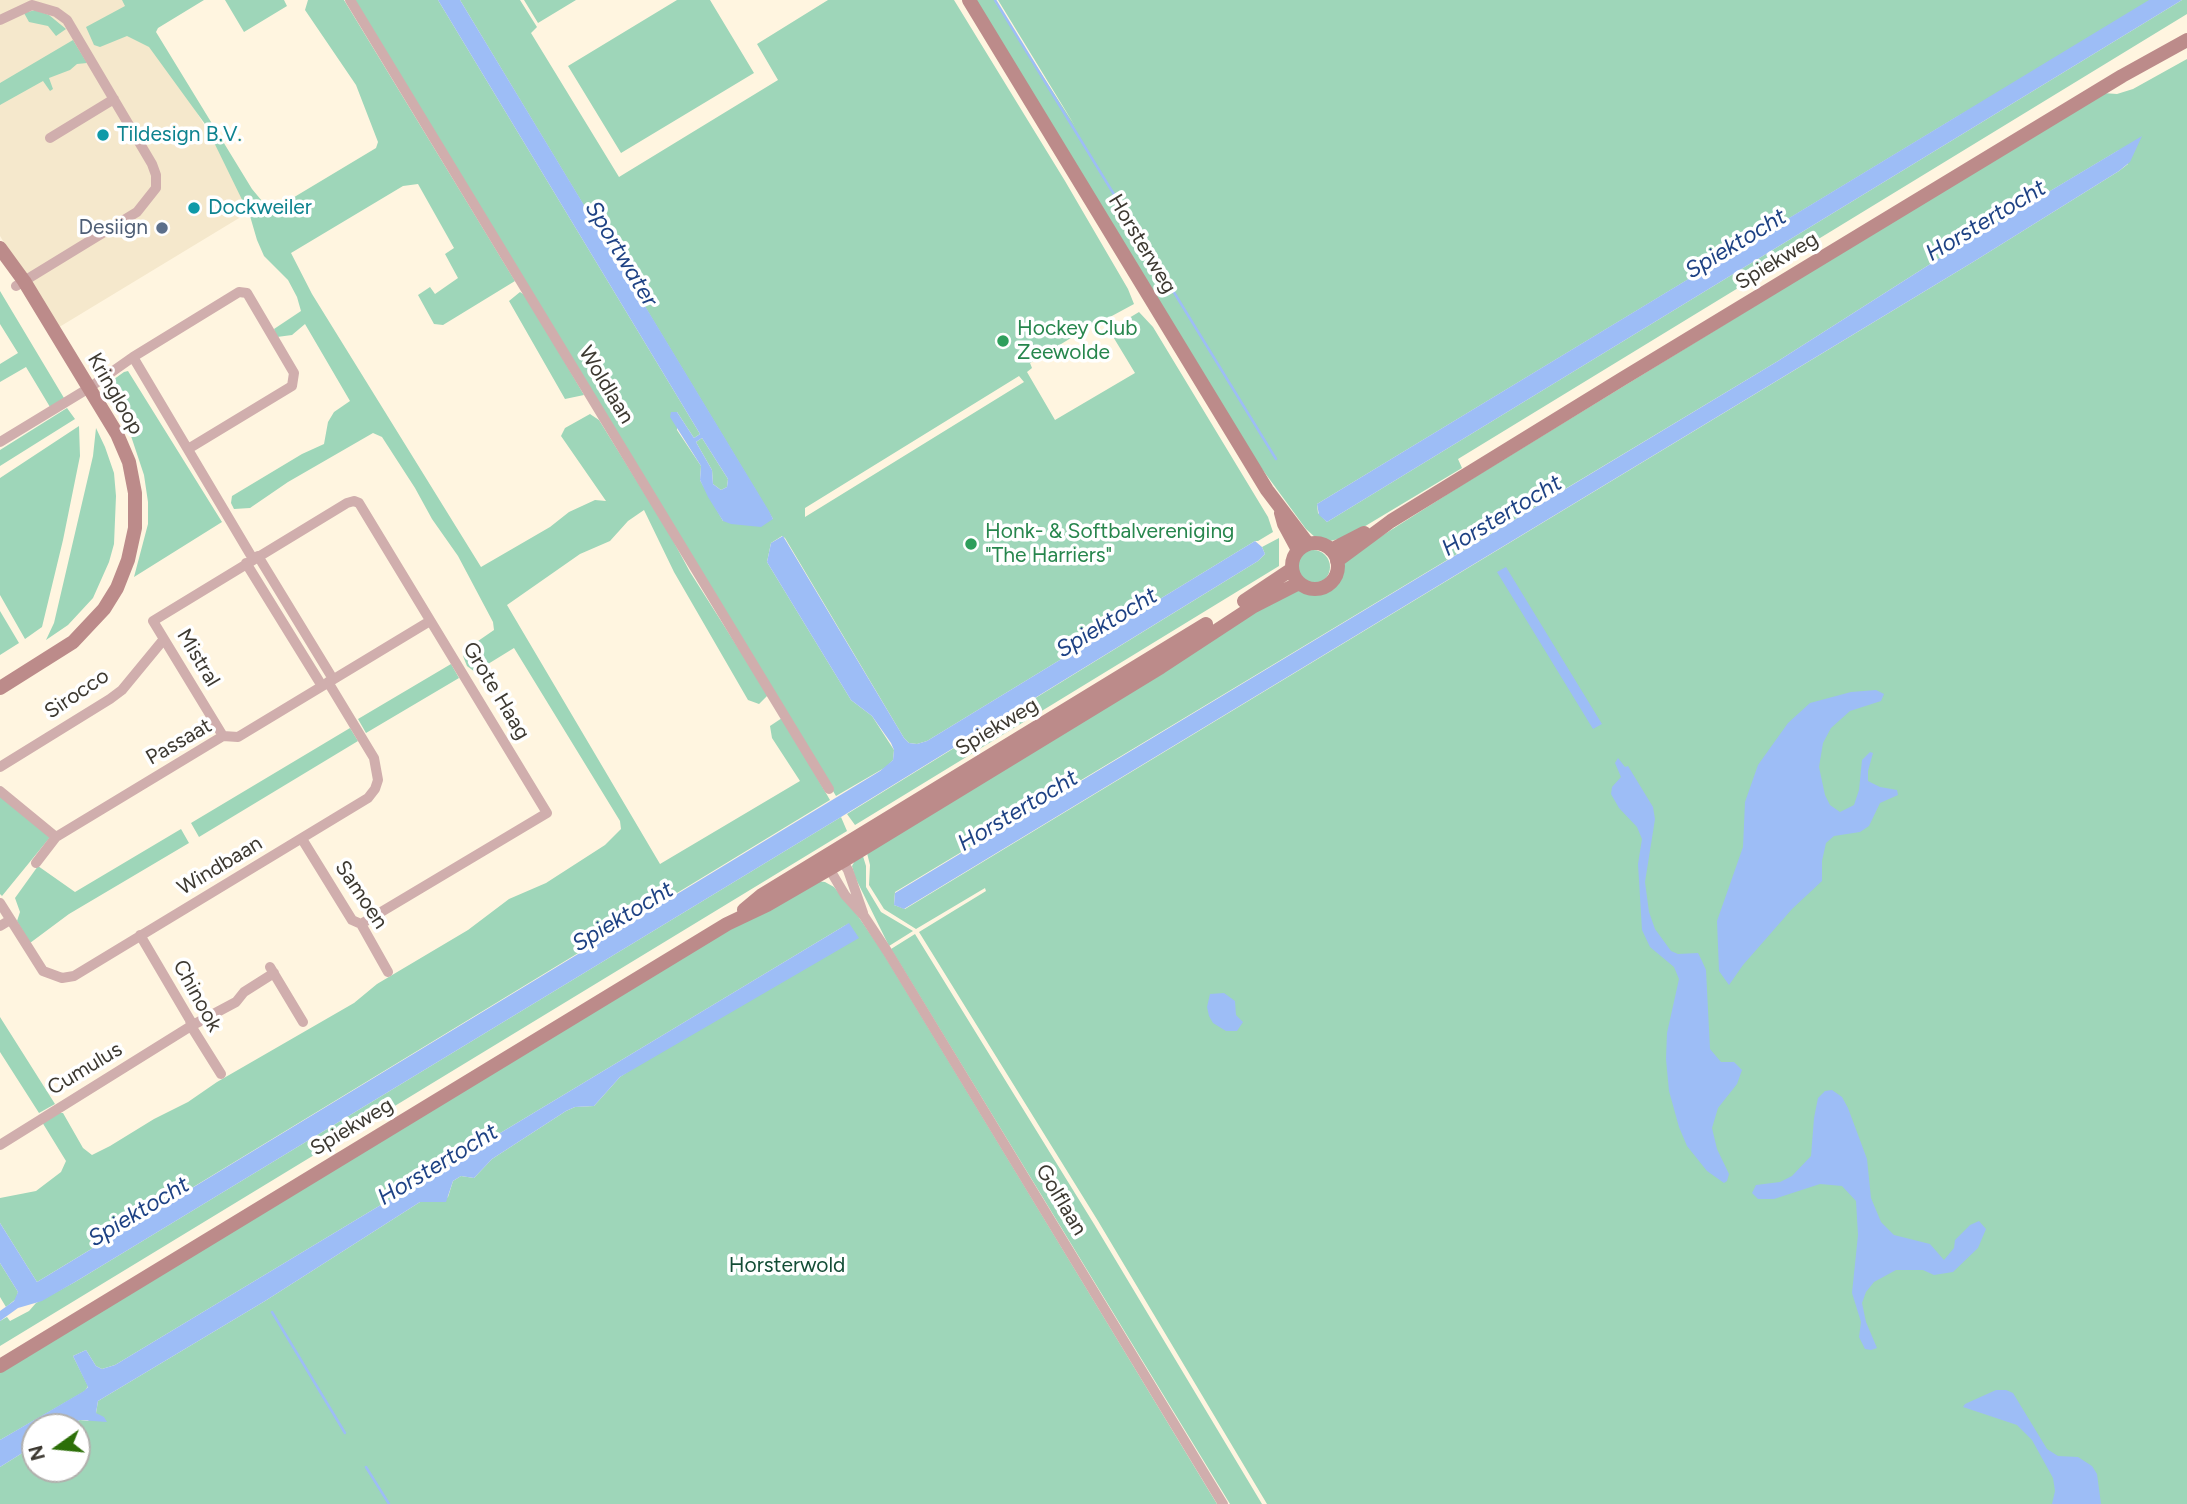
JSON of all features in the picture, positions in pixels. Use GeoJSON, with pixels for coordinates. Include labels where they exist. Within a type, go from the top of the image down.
{"type":"FeatureCollection","features":[{"type":"Feature","properties":{"kind":"main road","name":"Horsterweg"},"geometry":{"type":"LineString","coordinates":[[969,0],[1279,509],[1292,520],[1303,547]]}},
{"type":"Feature","properties":{"kind":"main road","name":"Spiekweg"},"geometry":{"type":"LineString","coordinates":[[1334,555],[2122,76],[2187,40]]}},
{"type":"Feature","properties":{"kind":"main road","name":"Kringloop"},"geometry":{"type":"LineString","coordinates":[[0,248],[85,390],[117,435],[129,462],[135,493],[135,528],[128,560],[117,588],[87,629],[52,657],[0,688]]}},
{"type":"Feature","properties":{"kind":"main road","name":"Kringloop"},"geometry":{"type":"LineString","coordinates":[[0,258],[20,284]]}},
{"type":"Feature","properties":{"kind":"main road","name":"Kringloop"},"geometry":{"type":"LineString","coordinates":[[0,677],[58,642],[82,622],[110,584],[120,558],[126,525],[125,495],[119,464],[85,390]]}},
{"type":"Feature","properties":{"kind":"main road"},"geometry":{"type":"LineString","coordinates":[[1317,543],[1334,555],[1337,570],[1334,579],[1326,586],[1308,588],[1299,583],[1292,569],[1292,562],[1303,547],[1317,543]]}},
{"type":"Feature","properties":{"kind":"main road","name":"Spiekweg"},"geometry":{"type":"LineString","coordinates":[[0,1366],[727,924],[767,905],[826,864],[1273,584],[1292,569]]}},
{"type":"Feature","properties":{"kind":"main road","name":"Spiekweg"},"geometry":{"type":"LineString","coordinates":[[839,856],[1161,667],[1254,606],[1299,583]]}},
{"type":"Feature","properties":{"kind":"street","name":"Woldlaan"},"geometry":{"type":"LineString","coordinates":[[349,0],[829,789]]}},
{"type":"Feature","properties":{"kind":"street"},"geometry":{"type":"LineString","coordinates":[[0,20],[32,5],[56,12],[67,20],[152,164],[156,188],[137,212],[20,284]]}},
{"type":"Feature","properties":{"kind":"street"},"geometry":{"type":"LineString","coordinates":[[50,138],[114,99]]}},
{"type":"Feature","properties":{"kind":"street"},"geometry":{"type":"LineString","coordinates":[[0,442],[239,292],[247,293],[294,373],[292,386],[188,449]]}},
{"type":"Feature","properties":{"kind":"street","name":"Windbaan"},"geometry":{"type":"LineString","coordinates":[[0,903],[43,971],[62,978],[74,976],[368,798],[378,780],[374,758],[133,357]]}},
{"type":"Feature","properties":{"kind":"street","name":"Grote Haag"},"geometry":{"type":"LineString","coordinates":[[253,559],[347,503],[359,503],[547,813],[360,924]]}},
{"type":"Feature","properties":{"kind":"street","name":"Mistral"},"geometry":{"type":"LineString","coordinates":[[223,736],[153,621],[253,559]]}},
{"type":"Feature","properties":{"kind":"street","name":"Passaat"},"geometry":{"type":"LineString","coordinates":[[36,863],[56,837],[223,736],[238,737],[430,621]]}},
{"type":"Feature","properties":{"kind":"street","name":"Sirocco"},"geometry":{"type":"LineString","coordinates":[[0,767],[122,690],[164,639]]}},
{"type":"Feature","properties":{"kind":"street"},"geometry":{"type":"LineString","coordinates":[[0,791],[56,837]]}},
{"type":"Feature","properties":{"kind":"street","name":"Samoen"},"geometry":{"type":"LineString","coordinates":[[302,839],[352,920],[360,924],[388,972]]}},
{"type":"Feature","properties":{"kind":"street","name":"Golflaan"},"geometry":{"type":"LineString","coordinates":[[839,856],[857,892],[864,916]]}},
{"type":"Feature","properties":{"kind":"street","name":"Golflaan"},"geometry":{"type":"LineString","coordinates":[[826,864],[845,895],[864,916],[1223,1504]]}},
{"type":"Feature","properties":{"kind":"street"},"geometry":{"type":"LineString","coordinates":[[0,926],[10,920]]}},
{"type":"Feature","properties":{"kind":"street","name":"Chinook"},"geometry":{"type":"LineString","coordinates":[[140,935],[221,1074]]}},
{"type":"Feature","properties":{"kind":"street","name":"Cumulus"},"geometry":{"type":"LineString","coordinates":[[0,1145],[191,1026],[236,1002],[244,992],[272,970],[303,1021]]}},
{"type":"Feature","properties":{"kind":"shaded area"},"geometry":{"type":"Polygon","coordinates":[[[0,0],[130,0],[254,209],[56,329],[0,236],[0,0]]]}},
{"type":"Feature","properties":{"kind":"green space"},"geometry":{"type":"Polygon","coordinates":[[[122,0],[204,0],[158,28],[156,32],[252,189],[267,207],[276,208],[376,148],[378,142],[356,85],[305,10],[308,0],[344,0],[515,281],[443,325],[434,324],[418,295],[430,287],[435,294],[458,278],[445,254],[454,248],[418,184],[403,186],[291,253],[312,294],[481,567],[550,527],[569,512],[595,500],[606,501],[561,436],[565,428],[590,414],[599,420],[768,695],[759,704],[748,700],[674,572],[644,510],[628,521],[610,541],[580,554],[507,605],[660,864],[800,781],[772,738],[770,726],[782,718],[830,800],[37,1282],[0,1223],[0,1198],[36,1191],[61,1172],[66,1161],[42,1122],[56,1113],[63,1113],[83,1148],[92,1155],[110,1146],[354,1003],[377,984],[468,930],[509,899],[546,883],[605,845],[621,829],[620,821],[514,648],[475,672],[467,666],[463,656],[465,650],[494,630],[493,622],[458,556],[382,437],[373,433],[288,482],[250,508],[234,509],[232,496],[302,454],[324,444],[328,422],[334,412],[350,401],[305,324],[292,335],[277,337],[274,329],[301,311],[297,297],[288,280],[264,256],[250,216],[205,124],[149,47],[127,36],[100,47],[94,45],[86,27],[125,6],[122,0]]]}},
{"type":"Feature","properties":{"kind":"green space"},"geometry":{"type":"Polygon","coordinates":[[[225,0],[284,0],[287,6],[244,32],[225,0]]]}},
{"type":"Feature","properties":{"kind":"green space"},"geometry":{"type":"Polygon","coordinates":[[[353,0],[438,0],[700,434],[694,438],[677,412],[677,430],[701,466],[700,480],[723,521],[773,519],[460,0],[520,0],[537,27],[531,33],[619,177],[778,80],[757,44],[828,0],[954,0],[1065,181],[1128,289],[1134,304],[1102,319],[1030,363],[1032,368],[1027,372],[1055,420],[1135,373],[1109,330],[1139,312],[1153,327],[1268,517],[1273,532],[927,741],[917,744],[909,743],[904,738],[782,536],[771,543],[767,562],[851,700],[872,716],[894,750],[893,760],[886,767],[836,796],[353,0]],[[1019,376],[805,508],[805,517],[1024,382],[1019,376]]]}},
{"type":"Feature","properties":{"kind":"green space"},"geometry":{"type":"Polygon","coordinates":[[[524,0],[576,0],[538,23],[524,0]]]}},
{"type":"Feature","properties":{"kind":"green space"},"geometry":{"type":"Polygon","coordinates":[[[677,0],[710,0],[754,73],[621,153],[568,66],[677,0]]]}},
{"type":"Feature","properties":{"kind":"green space"},"geometry":{"type":"Polygon","coordinates":[[[975,0],[994,0],[1075,126],[998,0],[2160,0],[1953,119],[1317,504],[1318,513],[1327,522],[2182,0],[2187,0],[2187,14],[1458,459],[1462,468],[1347,537],[1330,541],[1316,538],[1306,529],[1254,458],[975,0]]]}},
{"type":"Feature","properties":{"kind":"green space"},"geometry":{"type":"Polygon","coordinates":[[[35,10],[49,15],[66,29],[56,36],[48,26],[29,22],[24,13],[35,10]]]}},
{"type":"Feature","properties":{"kind":"green space"},"geometry":{"type":"Polygon","coordinates":[[[73,40],[87,63],[77,64],[70,70],[49,78],[53,89],[50,91],[43,81],[0,105],[0,83],[73,40]]]}},
{"type":"Feature","properties":{"kind":"green space"},"geometry":{"type":"Polygon","coordinates":[[[2187,59],[2187,1504],[1267,1504],[1098,1221],[919,932],[986,891],[985,888],[916,929],[884,909],[869,885],[870,865],[866,849],[1213,634],[1298,590],[1316,594],[1328,591],[1336,583],[1344,562],[1350,556],[1462,485],[2103,93],[2117,94],[2133,89],[2187,59]],[[2119,150],[1968,240],[1778,361],[895,892],[894,905],[905,909],[1973,262],[2128,164],[2119,150]]]}},
{"type":"Feature","properties":{"kind":"green space"},"geometry":{"type":"Polygon","coordinates":[[[0,291],[64,398],[50,407],[26,367],[0,382],[0,364],[18,353],[0,324],[0,291]]]}},
{"type":"Feature","properties":{"kind":"green space"},"geometry":{"type":"Polygon","coordinates":[[[520,292],[526,296],[584,395],[565,399],[509,301],[520,292]]]}},
{"type":"Feature","properties":{"kind":"green space"},"geometry":{"type":"Polygon","coordinates":[[[128,371],[222,522],[134,577],[148,524],[144,475],[129,430],[103,387],[128,371]]]}},
{"type":"Feature","properties":{"kind":"green space"},"geometry":{"type":"Polygon","coordinates":[[[67,408],[75,419],[0,466],[0,450],[67,408]]]}},
{"type":"Feature","properties":{"kind":"green space"},"geometry":{"type":"Polygon","coordinates":[[[79,426],[80,456],[42,627],[25,639],[0,595],[0,478],[79,426]]]}},
{"type":"Feature","properties":{"kind":"green space"},"geometry":{"type":"Polygon","coordinates":[[[96,428],[114,473],[114,544],[93,598],[68,625],[46,640],[54,623],[93,456],[96,428]]]}},
{"type":"Feature","properties":{"kind":"green space"},"geometry":{"type":"Polygon","coordinates":[[[702,438],[728,479],[727,487],[721,490],[713,484],[712,470],[696,442],[702,438]]]}},
{"type":"Feature","properties":{"kind":"green space"},"geometry":{"type":"Polygon","coordinates":[[[1279,538],[1279,566],[855,825],[847,814],[1258,561],[1265,554],[1262,547],[1279,538]]]}},
{"type":"Feature","properties":{"kind":"green space"},"geometry":{"type":"Polygon","coordinates":[[[1313,550],[1325,555],[1330,567],[1325,579],[1313,584],[1301,579],[1296,567],[1301,555],[1313,550]]]}},
{"type":"Feature","properties":{"kind":"green space"},"geometry":{"type":"Polygon","coordinates":[[[0,611],[19,643],[0,655],[0,611]]]}},
{"type":"Feature","properties":{"kind":"green space"},"geometry":{"type":"Polygon","coordinates":[[[451,664],[459,678],[366,733],[358,719],[451,664]]]}},
{"type":"Feature","properties":{"kind":"green space"},"geometry":{"type":"Polygon","coordinates":[[[350,728],[358,741],[199,837],[191,823],[350,728]]]}},
{"type":"Feature","properties":{"kind":"green space"},"geometry":{"type":"Polygon","coordinates":[[[0,796],[51,836],[2,896],[0,894],[0,796]]]}},
{"type":"Feature","properties":{"kind":"green space"},"geometry":{"type":"Polygon","coordinates":[[[841,817],[847,831],[0,1346],[0,1321],[7,1317],[10,1321],[29,1311],[36,1303],[75,1282],[841,817]]]}},
{"type":"Feature","properties":{"kind":"green space"},"geometry":{"type":"Polygon","coordinates":[[[181,829],[189,843],[69,914],[30,943],[17,921],[20,912],[15,898],[38,866],[75,892],[181,829]]]}},
{"type":"Feature","properties":{"kind":"green space"},"geometry":{"type":"Polygon","coordinates":[[[862,853],[866,866],[866,887],[881,912],[913,931],[889,946],[855,877],[852,866],[862,853]]]}},
{"type":"Feature","properties":{"kind":"green space","name":"Horsterwold"},"geometry":{"type":"Polygon","coordinates":[[[816,881],[834,887],[858,916],[880,948],[1217,1504],[0,1504],[0,1467],[21,1454],[21,1483],[91,1483],[91,1418],[96,1413],[98,1401],[265,1301],[420,1202],[441,1201],[448,1197],[453,1181],[461,1176],[474,1178],[492,1159],[566,1111],[575,1107],[594,1106],[620,1077],[849,923],[115,1365],[102,1369],[96,1366],[86,1350],[73,1356],[88,1386],[85,1391],[47,1413],[21,1413],[21,1428],[0,1440],[0,1372],[737,923],[816,881]]]}},
{"type":"Feature","properties":{"kind":"green space"},"geometry":{"type":"Polygon","coordinates":[[[915,934],[1262,1504],[1230,1504],[891,949],[915,934]]]}},
{"type":"Feature","properties":{"kind":"green space"},"geometry":{"type":"Polygon","coordinates":[[[0,1017],[55,1104],[39,1113],[0,1052],[0,1017]]]}},
{"type":"Feature","properties":{"kind":"green space"},"geometry":{"type":"Polygon","coordinates":[[[0,1263],[18,1292],[16,1299],[6,1307],[0,1297],[0,1263]]]}},
{"type":"Feature","properties":{"kind":"water"},"geometry":{"type":"Polygon","coordinates":[[[438,0],[460,0],[773,519],[761,527],[723,521],[700,480],[701,466],[670,417],[671,412],[677,412],[694,438],[700,434],[438,0]],[[702,438],[696,442],[712,470],[713,484],[721,490],[727,487],[728,479],[702,438]]]}},
{"type":"Feature","properties":{"kind":"water"},"geometry":{"type":"Polygon","coordinates":[[[2149,0],[2182,0],[1327,522],[1319,515],[1317,504],[2149,0]]]}},
{"type":"Feature","properties":{"kind":"water"},"geometry":{"type":"Polygon","coordinates":[[[2142,136],[2130,162],[2119,171],[1973,262],[904,909],[894,905],[895,893],[1778,361],[1968,240],[2142,136]]]}},
{"type":"Feature","properties":{"kind":"water"},"geometry":{"type":"Polygon","coordinates":[[[783,536],[904,738],[909,743],[917,744],[927,741],[1255,541],[1265,554],[1258,561],[841,817],[75,1282],[42,1301],[18,1308],[0,1321],[0,1311],[14,1301],[18,1292],[0,1263],[0,1223],[37,1282],[880,771],[893,760],[894,750],[891,743],[872,716],[851,700],[767,562],[771,543],[783,536]]]}},
{"type":"Feature","properties":{"kind":"water"},"geometry":{"type":"Polygon","coordinates":[[[1506,567],[1602,724],[1593,729],[1497,572],[1506,567]]]}},
{"type":"Feature","properties":{"kind":"water"},"geometry":{"type":"Polygon","coordinates":[[[1876,690],[1884,694],[1881,701],[1850,711],[1831,728],[1823,743],[1819,767],[1825,795],[1830,805],[1840,812],[1854,805],[1859,790],[1862,760],[1870,752],[1873,753],[1868,781],[1880,787],[1897,790],[1898,795],[1880,803],[1869,826],[1860,832],[1834,836],[1826,843],[1822,881],[1792,909],[1729,985],[1719,971],[1717,921],[1743,847],[1745,802],[1758,765],[1788,723],[1810,703],[1851,692],[1876,690]]]}},
{"type":"Feature","properties":{"kind":"water"},"geometry":{"type":"Polygon","coordinates":[[[1618,758],[1625,767],[1628,766],[1653,807],[1655,819],[1645,882],[1649,912],[1655,929],[1671,951],[1678,954],[1698,953],[1706,970],[1710,1049],[1721,1062],[1734,1062],[1742,1070],[1737,1084],[1718,1108],[1712,1128],[1717,1149],[1729,1174],[1724,1183],[1707,1171],[1687,1146],[1669,1091],[1667,1033],[1679,979],[1674,967],[1650,947],[1642,930],[1638,864],[1642,839],[1637,827],[1619,808],[1611,794],[1612,787],[1621,777],[1615,763],[1618,758]]]}},
{"type":"Feature","properties":{"kind":"water"},"geometry":{"type":"Polygon","coordinates":[[[849,923],[859,938],[620,1077],[594,1106],[575,1107],[566,1111],[492,1159],[474,1178],[461,1176],[453,1181],[446,1202],[420,1202],[265,1301],[98,1401],[96,1413],[107,1422],[91,1421],[91,1413],[46,1413],[88,1387],[73,1356],[86,1350],[96,1366],[102,1369],[115,1365],[849,923]]]}},
{"type":"Feature","properties":{"kind":"water"},"geometry":{"type":"Polygon","coordinates":[[[1224,993],[1235,1001],[1236,1015],[1243,1022],[1237,1031],[1226,1031],[1213,1023],[1209,1016],[1207,1007],[1210,994],[1224,993]]]}},
{"type":"Feature","properties":{"kind":"water"},"geometry":{"type":"Polygon","coordinates":[[[1832,1090],[1842,1097],[1848,1108],[1867,1159],[1871,1198],[1881,1222],[1894,1235],[1930,1244],[1944,1260],[1954,1248],[1955,1240],[1970,1225],[1979,1221],[1986,1229],[1978,1248],[1953,1272],[1934,1275],[1923,1270],[1896,1270],[1874,1282],[1862,1303],[1866,1322],[1877,1348],[1871,1350],[1865,1349],[1859,1337],[1861,1322],[1852,1293],[1858,1235],[1856,1201],[1842,1186],[1820,1184],[1774,1199],[1758,1199],[1752,1193],[1756,1185],[1780,1182],[1792,1176],[1811,1156],[1818,1098],[1825,1091],[1832,1090]]]}},
{"type":"Feature","properties":{"kind":"water"},"geometry":{"type":"Polygon","coordinates":[[[1996,1390],[2013,1393],[2047,1449],[2058,1456],[2078,1457],[2092,1466],[2097,1474],[2101,1504],[2052,1504],[2055,1491],[2053,1478],[2032,1440],[2017,1425],[1963,1407],[1996,1390]]]}},
{"type":"Feature","properties":{"kind":"water"},"geometry":{"type":"Polygon","coordinates":[[[21,1428],[21,1454],[0,1467],[0,1440],[21,1428]]]}},
{"type":"Feature","properties":{"kind":"waterway"},"geometry":{"type":"LineString","coordinates":[[995,0],[1276,459]]}},
{"type":"Feature","properties":{"kind":"waterway"},"geometry":{"type":"LineString","coordinates":[[272,1312],[345,1433]]}},
{"type":"Feature","properties":{"kind":"waterway"},"geometry":{"type":"LineString","coordinates":[[366,1467],[389,1504]]}},
{"type":"Feature","properties":{"kind":"place","name":"Tildesign B.V."},"geometry":{"type":"Point","coordinates":[103,135]}},
{"type":"Feature","properties":{"kind":"place","name":"Dockweiler"},"geometry":{"type":"Point","coordinates":[194,208]}},
{"type":"Feature","properties":{"kind":"place","name":"Desiign"},"geometry":{"type":"Point","coordinates":[162,228]}},
{"type":"Feature","properties":{"kind":"place","name":"Hockey Club Zeewolde"},"geometry":{"type":"Point","coordinates":[1003,341]}},
{"type":"Feature","properties":{"kind":"place","name":"Honk- & Softbalvereniging \"The Harriers\""},"geometry":{"type":"Point","coordinates":[971,544]}},
{"type":"Feature","properties":{"kind":"water label","name":"Horstertocht"},"geometry":{"type":"Point","coordinates":[1986,221]}},
{"type":"Feature","properties":{"kind":"water label","name":"Spiektocht"},"geometry":{"type":"Point","coordinates":[1736,244]}},
{"type":"Feature","properties":{"kind":"water label","name":"Sportwater"},"geometry":{"type":"Point","coordinates":[621,254]}},
{"type":"Feature","properties":{"kind":"water label","name":"Horstertocht"},"geometry":{"type":"Point","coordinates":[1502,516]}},
{"type":"Feature","properties":{"kind":"water label","name":"Spiektocht"},"geometry":{"type":"Point","coordinates":[1107,623]}},
{"type":"Feature","properties":{"kind":"water label","name":"Horstertocht"},"geometry":{"type":"Point","coordinates":[1018,811]}},
{"type":"Feature","properties":{"kind":"water label","name":"Spiektocht"},"geometry":{"type":"Point","coordinates":[623,917]}},
{"type":"Feature","properties":{"kind":"water label","name":"Horstertocht"},"geometry":{"type":"Point","coordinates":[438,1165]}},
{"type":"Feature","properties":{"kind":"water label","name":"Spiektocht"},"geometry":{"type":"Point","coordinates":[139,1212]}}]}
